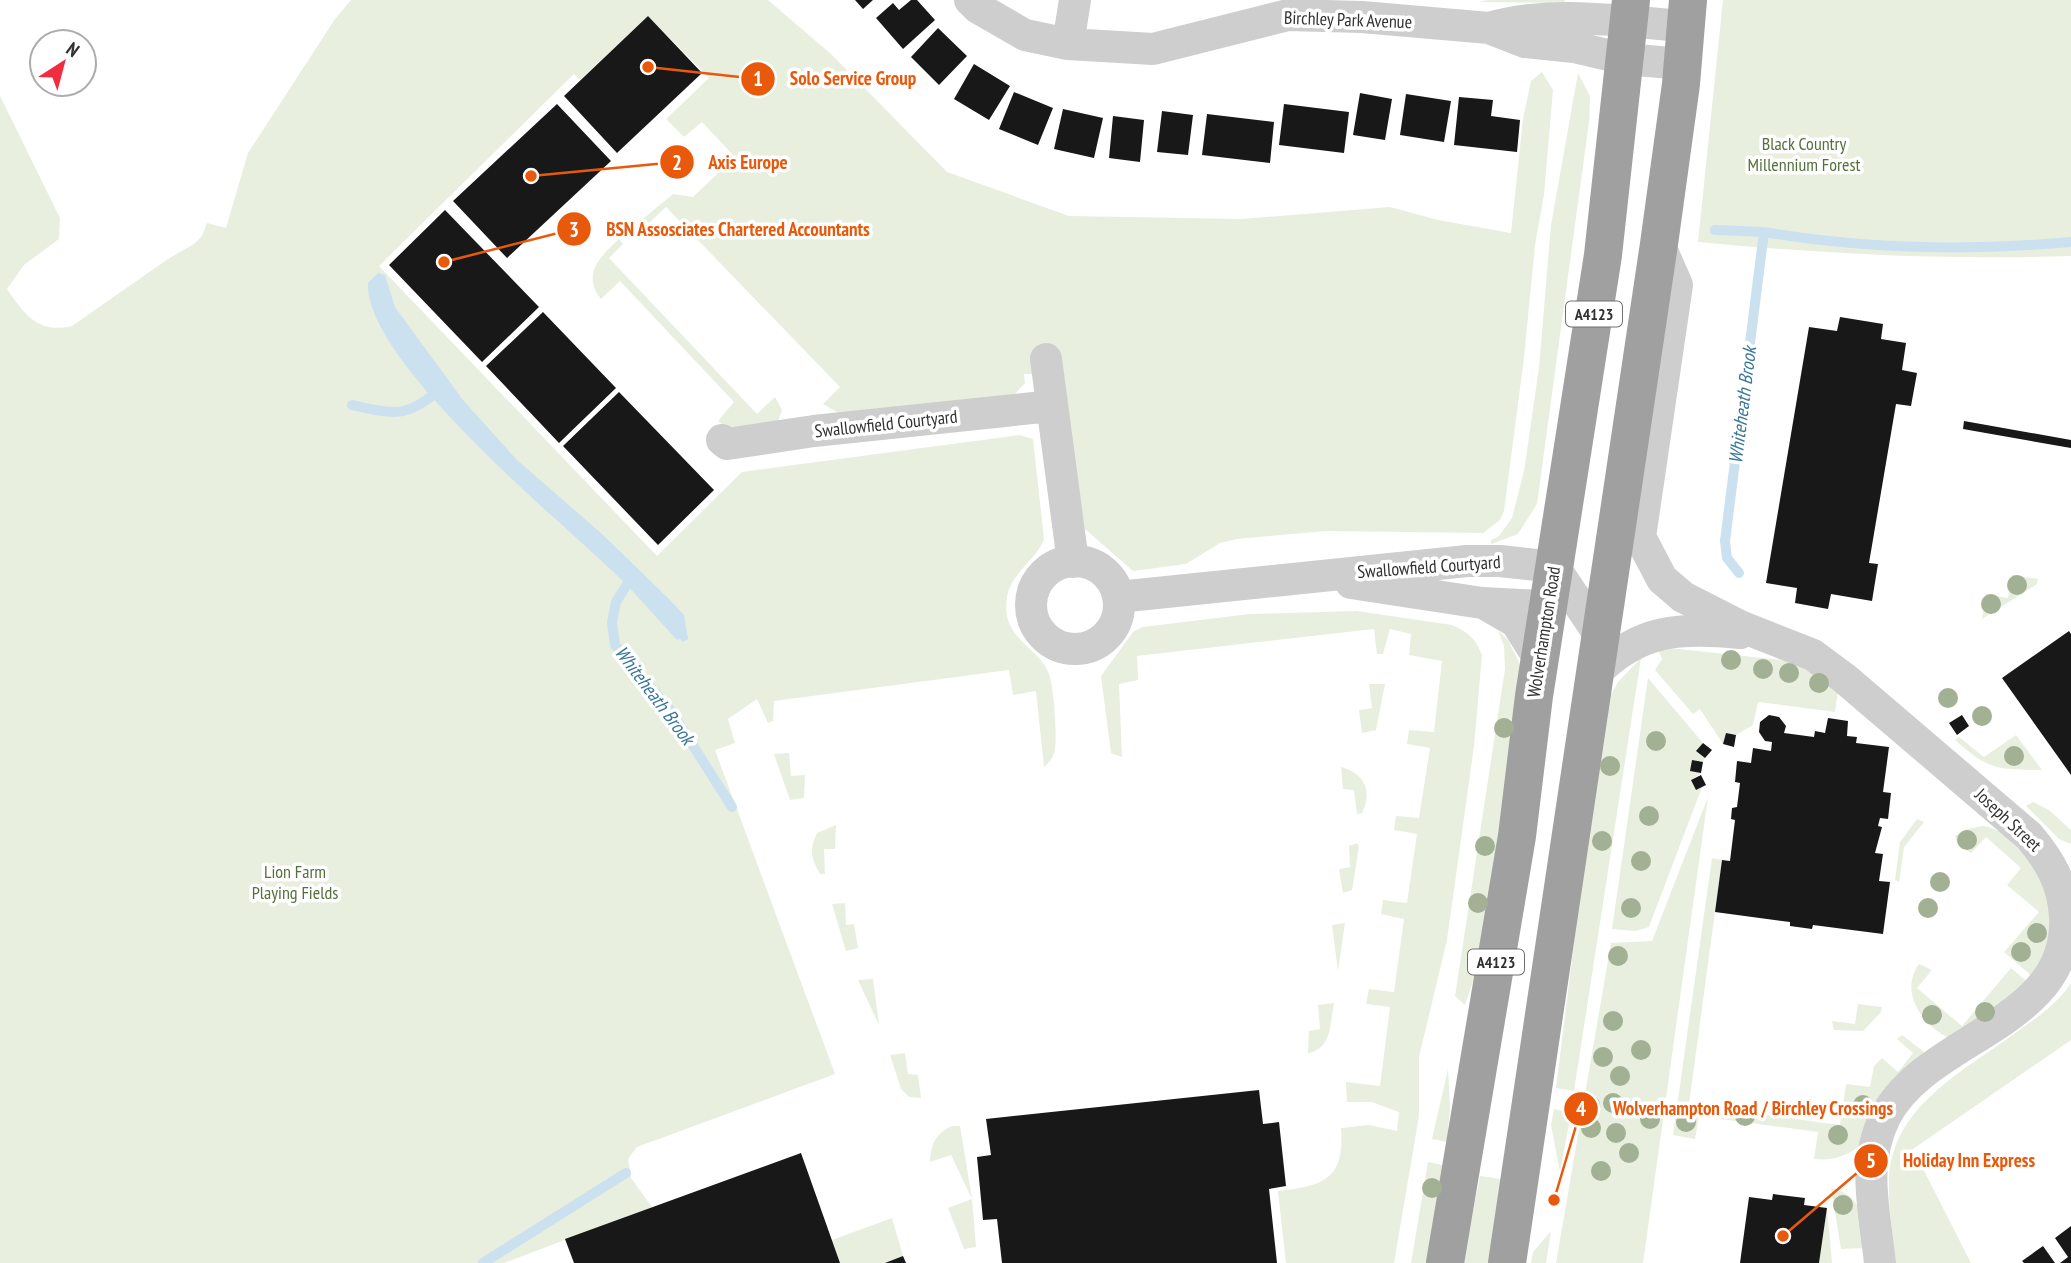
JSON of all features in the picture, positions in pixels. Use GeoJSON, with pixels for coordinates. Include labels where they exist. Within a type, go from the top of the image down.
{"type":"FeatureCollection","features":[{"type":"Feature","properties":{"kind":"highway","name":"Wolverhampton Road"},"geometry":{"type":"LineString","coordinates":[[1445,1263],[1514,849],[1540,660],[1558,587],[1603,255],[1630,10]]}},
{"type":"Feature","properties":{"kind":"highway","name":"A4123"},"geometry":{"type":"LineString","coordinates":[[1507,1263],[1658,244],[1683,64],[1687,13]]}},
{"type":"Feature","properties":{"kind":"street","name":"Birchley Park Avenue"},"geometry":{"type":"LineString","coordinates":[[970,0],[978,8],[1025,34],[1068,44],[1153,49],[1288,15],[1364,9],[1489,28],[1525,41],[1574,47],[1625,60],[1683,64]]}},
{"type":"Feature","properties":{"kind":"street"},"geometry":{"type":"LineString","coordinates":[[1068,44],[1075,0]]}},
{"type":"Feature","properties":{"kind":"street","name":"Birchley Park Avenue"},"geometry":{"type":"LineString","coordinates":[[1489,28],[1521,18],[1630,10],[1687,13]]}},
{"type":"Feature","properties":{"kind":"street"},"geometry":{"type":"LineString","coordinates":[[1658,244],[1676,285],[1640,537],[1662,579],[1683,597],[1776,640]]}},
{"type":"Feature","properties":{"kind":"street"},"geometry":{"type":"LineString","coordinates":[[1046,359],[1073,562]]}},
{"type":"Feature","properties":{"kind":"street","name":"Swallowfield Courtyard"},"geometry":{"type":"LineString","coordinates":[[722,440],[727,444],[814,431],[1052,406]]}},
{"type":"Feature","properties":{"kind":"street"},"geometry":{"type":"LineString","coordinates":[[1558,587],[1584,586],[1613,553]]}},
{"type":"Feature","properties":{"kind":"street","name":"Swallowfield Courtyard"},"geometry":{"type":"LineString","coordinates":[[1118,597],[1315,576],[1467,561],[1500,561],[1558,587],[1541,606],[1482,603],[1315,576]]}},
{"type":"Feature","properties":{"kind":"street"},"geometry":{"type":"LineString","coordinates":[[1073,562],[1094,565],[1104,573],[1118,597],[1117,618],[1102,640],[1073,649],[1059,647],[1046,639],[1031,614],[1031,599],[1036,585],[1045,573],[1057,565],[1073,562]]}},
{"type":"Feature","properties":{"kind":"street"},"geometry":{"type":"LineString","coordinates":[[1558,587],[1601,637]]}},
{"type":"Feature","properties":{"kind":"street","name":"Swallowfield Courtyard"},"geometry":{"type":"LineString","coordinates":[[1482,603],[1516,622],[1540,660]]}},
{"type":"Feature","properties":{"kind":"street"},"geometry":{"type":"LineString","coordinates":[[1595,674],[1626,646],[1671,632],[1707,630],[1776,640]]}},
{"type":"Feature","properties":{"kind":"street","name":"Joseph Street"},"geometry":{"type":"LineString","coordinates":[[1776,640],[1812,655],[1844,678],[2029,836],[2048,858],[2060,882],[2064,904],[2066,933],[2059,957],[2046,984],[2022,1006],[1916,1079],[1886,1114],[1871,1152],[1870,1172],[1880,1263]]}},
{"type":"Feature","properties":{"kind":"green space","name":"Lion Farm Playing Fields"},"geometry":{"type":"Polygon","coordinates":[[[351,0],[768,0],[831,54],[947,172],[1069,216],[1241,219],[1390,207],[1438,220],[1511,233],[1523,119],[1531,81],[1542,72],[1553,90],[1544,195],[1535,245],[1524,358],[1504,511],[1500,520],[1483,533],[1326,531],[1237,539],[1220,543],[1186,564],[1133,571],[1085,529],[1070,432],[1054,375],[1024,374],[1025,383],[1014,395],[842,415],[823,404],[840,387],[666,207],[649,223],[644,218],[673,194],[693,197],[735,157],[702,122],[684,137],[666,119],[709,78],[648,16],[580,80],[574,74],[379,266],[657,556],[742,472],[1019,435],[1033,439],[1044,539],[1013,580],[1007,597],[1006,612],[1015,633],[1044,664],[1049,674],[1056,742],[1053,757],[1044,767],[1036,691],[1013,695],[1009,670],[774,701],[773,721],[768,723],[757,699],[728,719],[735,743],[715,750],[835,1074],[637,1147],[628,1159],[631,1178],[652,1207],[504,1263],[0,1263],[0,96],[60,218],[59,239],[24,265],[7,289],[20,307],[41,325],[60,328],[72,326],[194,244],[202,236],[207,223],[226,228],[248,153],[335,19],[351,0]]]}},
{"type":"Feature","properties":{"kind":"green space"},"geometry":{"type":"Polygon","coordinates":[[[1565,0],[1564,3],[1478,2],[1565,0]]]}},
{"type":"Feature","properties":{"kind":"green space","name":"Black Country Millennium Forest"},"geometry":{"type":"Polygon","coordinates":[[[1723,0],[2071,0],[2071,256],[1884,255],[1698,242],[1723,0]]]}},
{"type":"Feature","properties":{"kind":"green space"},"geometry":{"type":"Polygon","coordinates":[[[1578,73],[1590,96],[1589,122],[1537,504],[1518,534],[1491,544],[1491,540],[1499,536],[1512,518],[1524,471],[1539,368],[1551,225],[1578,73]]]}},
{"type":"Feature","properties":{"kind":"green space"},"geometry":{"type":"Polygon","coordinates":[[[619,239],[623,244],[609,258],[757,414],[775,397],[782,410],[778,421],[755,428],[740,429],[718,421],[734,402],[620,281],[601,299],[595,290],[593,274],[600,259],[619,239]]]}},
{"type":"Feature","properties":{"kind":"green space"},"geometry":{"type":"Polygon","coordinates":[[[2012,575],[2038,579],[2037,584],[1982,619],[1986,594],[2008,598],[2012,575]]]}},
{"type":"Feature","properties":{"kind":"green space"},"geometry":{"type":"Polygon","coordinates":[[[1357,611],[1452,625],[1474,640],[1482,655],[1474,746],[1447,940],[1419,1057],[1419,1116],[1394,1263],[1286,1263],[1278,1191],[1319,1183],[1328,1177],[1339,1159],[1341,1128],[1369,1125],[1397,1131],[1399,1112],[1372,1102],[1347,1102],[1346,1082],[1380,1086],[1390,1007],[1366,1004],[1369,989],[1394,992],[1404,919],[1381,914],[1383,900],[1407,903],[1417,834],[1394,830],[1396,816],[1419,818],[1430,748],[1407,744],[1409,730],[1434,732],[1442,661],[1409,655],[1411,634],[1390,629],[1383,654],[1377,654],[1374,629],[1137,656],[1138,680],[1119,684],[1122,757],[1111,753],[1101,676],[1133,632],[1142,627],[1250,614],[1357,611]]]}},
{"type":"Feature","properties":{"kind":"green space"},"geometry":{"type":"Polygon","coordinates":[[[1498,630],[1508,640],[1520,664],[1485,945],[1465,1005],[1455,996],[1505,669],[1504,646],[1498,630]]]}},
{"type":"Feature","properties":{"kind":"green space"},"geometry":{"type":"Polygon","coordinates":[[[1658,649],[1782,660],[1803,666],[1838,691],[1835,712],[1758,702],[1753,725],[1736,735],[1726,733],[1723,744],[1700,709],[1693,714],[1655,670],[1662,659],[1658,649]]]}},
{"type":"Feature","properties":{"kind":"green space"},"geometry":{"type":"Polygon","coordinates":[[[1641,658],[1574,1091],[1556,1088],[1603,709],[1618,682],[1641,658]]]}},
{"type":"Feature","properties":{"kind":"green space"},"geometry":{"type":"Polygon","coordinates":[[[1648,678],[1703,743],[1697,751],[1705,758],[1703,762],[1692,760],[1690,770],[1701,773],[1691,780],[1696,790],[1702,787],[1649,927],[1636,931],[1612,929],[1648,678]]]}},
{"type":"Feature","properties":{"kind":"green space"},"geometry":{"type":"Polygon","coordinates":[[[1369,684],[1385,684],[1376,730],[1362,733],[1359,710],[1372,708],[1369,684]]]}},
{"type":"Feature","properties":{"kind":"green space"},"geometry":{"type":"Polygon","coordinates":[[[2016,735],[2042,770],[1994,766],[1977,758],[1955,740],[1959,737],[1984,757],[2016,735]]]}},
{"type":"Feature","properties":{"kind":"green space"},"geometry":{"type":"Polygon","coordinates":[[[789,753],[791,776],[805,775],[804,798],[790,800],[774,754],[789,753]]]}},
{"type":"Feature","properties":{"kind":"green space"},"geometry":{"type":"Polygon","coordinates":[[[1341,767],[1356,774],[1364,784],[1367,797],[1362,813],[1357,814],[1354,790],[1343,789],[1341,767]]]}},
{"type":"Feature","properties":{"kind":"green space"},"geometry":{"type":"Polygon","coordinates":[[[1708,797],[1643,1263],[1556,1263],[1611,943],[1652,941],[1708,797]]]}},
{"type":"Feature","properties":{"kind":"green space"},"geometry":{"type":"Polygon","coordinates":[[[2033,802],[2049,810],[2071,830],[2071,844],[2059,839],[2026,806],[2033,802]]]}},
{"type":"Feature","properties":{"kind":"green space"},"geometry":{"type":"Polygon","coordinates":[[[1917,819],[1924,822],[1904,847],[1899,882],[1895,880],[1900,842],[1917,819]]]}},
{"type":"Feature","properties":{"kind":"green space"},"geometry":{"type":"Polygon","coordinates":[[[836,825],[835,849],[824,849],[825,874],[820,874],[812,854],[814,839],[817,833],[836,825]]]}},
{"type":"Feature","properties":{"kind":"green space"},"geometry":{"type":"Polygon","coordinates":[[[1983,826],[2000,831],[2015,841],[2028,855],[2046,888],[2053,925],[2051,943],[2034,978],[2004,952],[2039,912],[2007,885],[2021,868],[1986,837],[1971,853],[1957,843],[1955,836],[1967,829],[1983,826]]]}},
{"type":"Feature","properties":{"kind":"green space"},"geometry":{"type":"Polygon","coordinates":[[[1357,843],[1359,847],[1352,890],[1343,893],[1339,869],[1350,867],[1349,846],[1357,843]]]}},
{"type":"Feature","properties":{"kind":"green space"},"geometry":{"type":"Polygon","coordinates":[[[1712,858],[1722,860],[1689,1104],[1840,1125],[1846,1084],[1870,1087],[1874,1066],[1882,1058],[1898,1072],[1913,1053],[1897,1039],[1902,1035],[1923,1051],[1924,1056],[1858,1147],[1843,1156],[1814,1159],[1818,1132],[1699,1116],[1695,1139],[1673,1135],[1712,858]]]}},
{"type":"Feature","properties":{"kind":"green space"},"geometry":{"type":"Polygon","coordinates":[[[845,903],[846,925],[854,924],[858,948],[846,951],[832,904],[845,903]]]}},
{"type":"Feature","properties":{"kind":"green space"},"geometry":{"type":"Polygon","coordinates":[[[1345,923],[1338,971],[1332,925],[1345,923]]]}},
{"type":"Feature","properties":{"kind":"green space"},"geometry":{"type":"Polygon","coordinates":[[[1919,964],[1932,970],[1917,988],[1962,1026],[2011,968],[2030,984],[1951,1039],[1923,1018],[1917,1008],[1911,986],[1919,964]]]}},
{"type":"Feature","properties":{"kind":"green space"},"geometry":{"type":"Polygon","coordinates":[[[873,979],[879,1025],[858,980],[873,979]]]}},
{"type":"Feature","properties":{"kind":"green space"},"geometry":{"type":"Polygon","coordinates":[[[2071,983],[2071,1040],[1913,1149],[1971,1263],[1896,1263],[1889,1182],[1892,1156],[1901,1134],[1914,1114],[1931,1096],[2044,1012],[2071,983]]]}},
{"type":"Feature","properties":{"kind":"green space"},"geometry":{"type":"Polygon","coordinates":[[[1334,1003],[1326,1041],[1316,1051],[1308,1053],[1309,1031],[1320,1029],[1318,1005],[1334,1003]]]}},
{"type":"Feature","properties":{"kind":"green space"},"geometry":{"type":"Polygon","coordinates":[[[1858,1004],[1882,1007],[1881,1012],[1863,1031],[1834,1030],[1832,1021],[1855,1024],[1858,1004]]]}},
{"type":"Feature","properties":{"kind":"green space"},"geometry":{"type":"Polygon","coordinates":[[[905,1053],[908,1074],[918,1075],[921,1098],[909,1097],[901,1089],[890,1055],[905,1053]]]}},
{"type":"Feature","properties":{"kind":"green space"},"geometry":{"type":"Polygon","coordinates":[[[1448,1069],[1450,1108],[1447,1142],[1432,1139],[1448,1069]]]}},
{"type":"Feature","properties":{"kind":"green space"},"geometry":{"type":"Polygon","coordinates":[[[1554,1109],[1571,1113],[1560,1172],[1551,1125],[1554,1109]]]}},
{"type":"Feature","properties":{"kind":"green space"},"geometry":{"type":"Polygon","coordinates":[[[952,1126],[960,1126],[972,1199],[951,1155],[930,1162],[935,1140],[952,1126]]]}},
{"type":"Feature","properties":{"kind":"green space"},"geometry":{"type":"Polygon","coordinates":[[[1428,1162],[1447,1166],[1428,1263],[1411,1263],[1428,1162]]]}},
{"type":"Feature","properties":{"kind":"green space"},"geometry":{"type":"Polygon","coordinates":[[[1480,1176],[1507,1180],[1492,1263],[1463,1263],[1480,1176]]]}},
{"type":"Feature","properties":{"kind":"green space"},"geometry":{"type":"Polygon","coordinates":[[[1831,1188],[1842,1191],[1855,1202],[1861,1218],[1864,1248],[1841,1249],[1831,1188]]]}},
{"type":"Feature","properties":{"kind":"green space"},"geometry":{"type":"Polygon","coordinates":[[[972,1199],[976,1247],[964,1249],[948,1208],[972,1199]]]}},
{"type":"Feature","properties":{"kind":"green space"},"geometry":{"type":"Polygon","coordinates":[[[1827,1208],[1832,1263],[1819,1263],[1827,1208]]]}},
{"type":"Feature","properties":{"kind":"green space"},"geometry":{"type":"Polygon","coordinates":[[[892,1218],[903,1256],[887,1263],[840,1263],[832,1240],[892,1218]]]}},
{"type":"Feature","properties":{"kind":"green space"},"geometry":{"type":"Polygon","coordinates":[[[1551,1231],[1546,1263],[1531,1263],[1533,1252],[1551,1231]]]}},
{"type":"Feature","properties":{"kind":"water"},"geometry":{"type":"Polygon","coordinates":[[[378,273],[385,275],[395,307],[463,400],[516,459],[602,534],[670,600],[684,615],[688,639],[683,642],[677,640],[627,585],[475,443],[433,399],[399,356],[376,317],[368,283],[378,273]]]}},
{"type":"Feature","properties":{"kind":"building"},"geometry":{"type":"Polygon","coordinates":[[[855,0],[873,0],[863,9],[855,0]]]}},
{"type":"Feature","properties":{"kind":"building"},"geometry":{"type":"Polygon","coordinates":[[[911,0],[917,0],[935,20],[903,49],[876,18],[893,3],[899,10],[911,0]]]}},
{"type":"Feature","properties":{"kind":"building"},"geometry":{"type":"Polygon","coordinates":[[[648,16],[702,73],[617,153],[564,96],[648,16]]]}},
{"type":"Feature","properties":{"kind":"building"},"geometry":{"type":"Polygon","coordinates":[[[938,28],[967,56],[939,85],[911,57],[938,28]]]}},
{"type":"Feature","properties":{"kind":"building"},"geometry":{"type":"Polygon","coordinates":[[[974,64],[1010,86],[989,120],[954,99],[974,64]]]}},
{"type":"Feature","properties":{"kind":"building"},"geometry":{"type":"Polygon","coordinates":[[[1014,92],[1053,108],[1038,145],[999,129],[1014,92]]]}},
{"type":"Feature","properties":{"kind":"building"},"geometry":{"type":"Polygon","coordinates":[[[1360,93],[1392,99],[1385,140],[1353,135],[1360,93]]]}},
{"type":"Feature","properties":{"kind":"building"},"geometry":{"type":"Polygon","coordinates":[[[1406,94],[1451,101],[1444,142],[1400,135],[1406,94]]]}},
{"type":"Feature","properties":{"kind":"building"},"geometry":{"type":"Polygon","coordinates":[[[1459,97],[1493,100],[1491,116],[1520,120],[1517,152],[1454,145],[1459,97]]]}},
{"type":"Feature","properties":{"kind":"building"},"geometry":{"type":"Polygon","coordinates":[[[557,104],[611,161],[507,258],[453,201],[557,104]]]}},
{"type":"Feature","properties":{"kind":"building"},"geometry":{"type":"Polygon","coordinates":[[[1284,104],[1349,112],[1344,153],[1279,145],[1284,104]]]}},
{"type":"Feature","properties":{"kind":"building"},"geometry":{"type":"Polygon","coordinates":[[[1063,109],[1103,118],[1094,158],[1054,149],[1063,109]]]}},
{"type":"Feature","properties":{"kind":"building"},"geometry":{"type":"Polygon","coordinates":[[[1162,111],[1193,115],[1188,155],[1157,152],[1162,111]]]}},
{"type":"Feature","properties":{"kind":"building"},"geometry":{"type":"Polygon","coordinates":[[[1207,114],[1274,122],[1270,163],[1202,155],[1207,114]]]}},
{"type":"Feature","properties":{"kind":"building"},"geometry":{"type":"Polygon","coordinates":[[[1113,116],[1144,120],[1140,162],[1109,158],[1113,116]]]}},
{"type":"Feature","properties":{"kind":"building"},"geometry":{"type":"Polygon","coordinates":[[[445,210],[539,307],[482,362],[389,265],[445,210]]]}},
{"type":"Feature","properties":{"kind":"building"},"geometry":{"type":"Polygon","coordinates":[[[543,312],[616,388],[559,443],[486,366],[543,312]]]}},
{"type":"Feature","properties":{"kind":"building"},"geometry":{"type":"Polygon","coordinates":[[[1840,317],[1883,324],[1881,339],[1906,343],[1902,370],[1917,373],[1911,406],[1896,404],[1869,563],[1878,564],[1872,601],[1831,594],[1828,609],[1795,603],[1797,588],[1766,583],[1809,327],[1837,331],[1840,317]]]}},
{"type":"Feature","properties":{"kind":"building"},"geometry":{"type":"Polygon","coordinates":[[[619,392],[714,490],[658,545],[563,446],[619,392]]]}},
{"type":"Feature","properties":{"kind":"building"},"geometry":{"type":"Polygon","coordinates":[[[1964,421],[2071,440],[2071,448],[1963,429],[1964,421]]]}},
{"type":"Feature","properties":{"kind":"building"},"geometry":{"type":"Polygon","coordinates":[[[2069,631],[2071,634],[2071,775],[2002,678],[2069,631]]]}},
{"type":"Feature","properties":{"kind":"building"},"geometry":{"type":"Polygon","coordinates":[[[1769,715],[1779,717],[1786,726],[1784,733],[1814,737],[1815,731],[1825,733],[1828,718],[1848,721],[1847,736],[1857,737],[1856,743],[1889,747],[1883,792],[1891,793],[1888,819],[1880,818],[1878,826],[1882,827],[1875,853],[1883,854],[1879,881],[1890,882],[1883,934],[1813,925],[1812,929],[1790,926],[1790,922],[1715,912],[1722,860],[1730,861],[1735,820],[1731,819],[1732,808],[1737,807],[1740,783],[1735,782],[1737,761],[1751,763],[1753,748],[1771,751],[1772,742],[1765,741],[1759,732],[1760,722],[1769,715]]]}},
{"type":"Feature","properties":{"kind":"building"},"geometry":{"type":"Polygon","coordinates":[[[1962,715],[1969,726],[1957,735],[1949,723],[1962,715]]]}},
{"type":"Feature","properties":{"kind":"building"},"geometry":{"type":"Polygon","coordinates":[[[1726,733],[1736,735],[1734,747],[1723,744],[1726,733]]]}},
{"type":"Feature","properties":{"kind":"building"},"geometry":{"type":"Polygon","coordinates":[[[1703,743],[1712,750],[1705,758],[1696,751],[1703,743]]]}},
{"type":"Feature","properties":{"kind":"building"},"geometry":{"type":"Polygon","coordinates":[[[1692,760],[1703,762],[1701,773],[1690,771],[1692,760]]]}},
{"type":"Feature","properties":{"kind":"building"},"geometry":{"type":"Polygon","coordinates":[[[1701,775],[1706,785],[1696,790],[1691,780],[1701,775]]]}},
{"type":"Feature","properties":{"kind":"building"},"geometry":{"type":"Polygon","coordinates":[[[1259,1090],[1263,1124],[1279,1122],[1286,1186],[1269,1189],[1277,1263],[1002,1263],[997,1219],[983,1220],[977,1157],[991,1155],[986,1119],[1259,1090]]]}},
{"type":"Feature","properties":{"kind":"building"},"geometry":{"type":"Polygon","coordinates":[[[801,1153],[840,1263],[574,1263],[565,1239],[801,1153]]]}},
{"type":"Feature","properties":{"kind":"building"},"geometry":{"type":"Polygon","coordinates":[[[1773,1194],[1805,1198],[1804,1205],[1827,1208],[1819,1263],[1740,1263],[1749,1197],[1772,1200],[1773,1194]]]}},
{"type":"Feature","properties":{"kind":"building"},"geometry":{"type":"Polygon","coordinates":[[[2071,1226],[2071,1263],[2060,1263],[2068,1257],[2055,1238],[2071,1226]]]}},
{"type":"Feature","properties":{"kind":"building"},"geometry":{"type":"Polygon","coordinates":[[[2043,1246],[2055,1263],[2022,1261],[2043,1246]]]}},
{"type":"Feature","properties":{"kind":"building"},"geometry":{"type":"Polygon","coordinates":[[[903,1256],[906,1263],[885,1263],[903,1256]]]}},
{"type":"Feature","properties":{"kind":"waterway","name":"Whiteheath Brook"},"geometry":{"type":"LineString","coordinates":[[1715,230],[1764,232]]}},
{"type":"Feature","properties":{"kind":"waterway","name":"Whiteheath Brook"},"geometry":{"type":"LineString","coordinates":[[1739,573],[1727,558],[1725,541],[1764,232],[1840,242],[1917,247],[1994,247],[2071,242]]}},
{"type":"Feature","properties":{"kind":"waterway","name":"Whiteheath Brook"},"geometry":{"type":"LineString","coordinates":[[352,405],[399,412],[418,405],[440,389]]}},
{"type":"Feature","properties":{"kind":"waterway","name":"Whiteheath Brook"},"geometry":{"type":"LineString","coordinates":[[631,578],[616,602],[612,622],[615,645],[671,711],[732,807]]}},
{"type":"Feature","properties":{"kind":"waterway"},"geometry":{"type":"LineString","coordinates":[[483,1263],[626,1173]]}},
{"type":"Feature","properties":{"kind":"place","name":"Solo Service Group"},"geometry":{"type":"Point","coordinates":[648,67]}},
{"type":"Feature","properties":{"kind":"place","name":"Axis Europe"},"geometry":{"type":"Point","coordinates":[531,176]}},
{"type":"Feature","properties":{"kind":"place","name":"BSN Assosciates Chartered Accountants"},"geometry":{"type":"Point","coordinates":[444,262]}},
{"type":"Feature","properties":{"kind":"place","name":"Wolverhampton Road / Birchley Crossings"},"geometry":{"type":"Point","coordinates":[1554,1200]}},
{"type":"Feature","properties":{"kind":"place","name":"Holiday Inn Express"},"geometry":{"type":"Point","coordinates":[1783,1236]}}]}
